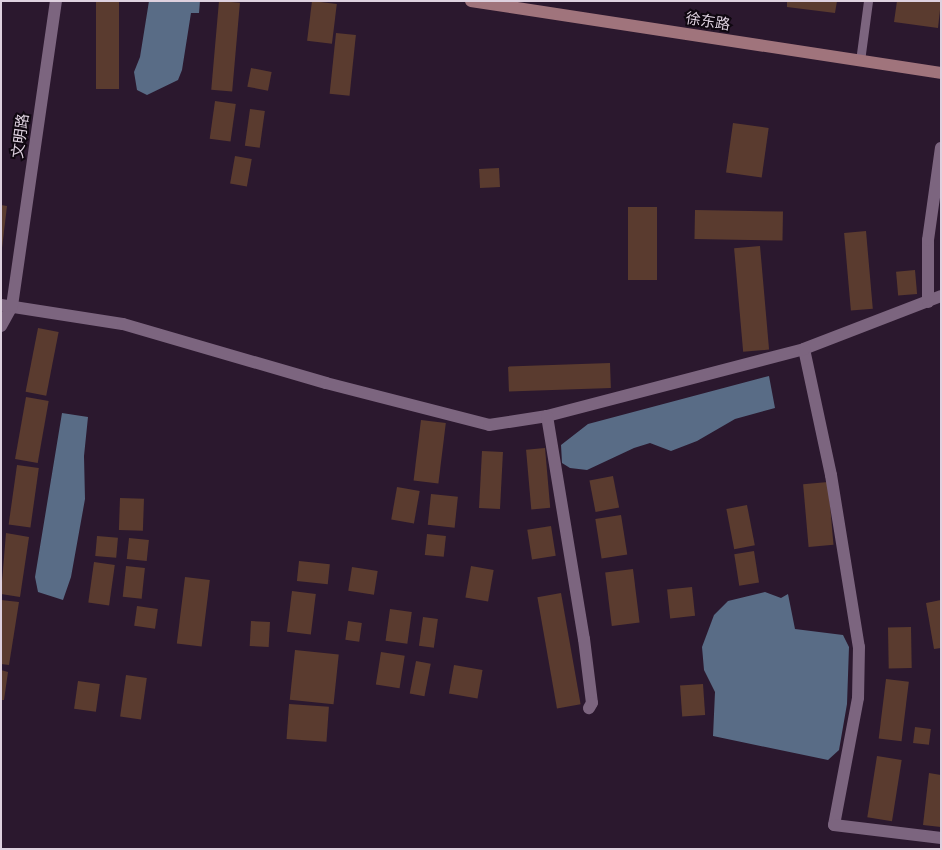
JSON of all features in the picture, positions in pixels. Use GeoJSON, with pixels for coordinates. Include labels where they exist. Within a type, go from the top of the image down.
{"type":"FeatureCollection","features":[{"type":"Feature","properties":{"kind":"street","name":"文明路"},"geometry":{"type":"LineString","coordinates":[[6,305],[56,1]]}},
{"type":"Feature","properties":{"kind":"street","name":"徐东路"},"geometry":{"type":"LineString","coordinates":[[471,1],[941,73]]}},
{"type":"Feature","properties":{"kind":"street"},"geometry":{"type":"LineString","coordinates":[[928,302],[928,240],[941,148]]}},
{"type":"Feature","properties":{"kind":"street"},"geometry":{"type":"LineString","coordinates":[[1,326],[6,305],[123,324],[326,384],[489,425],[547,416],[804,349],[941,296]]}},
{"type":"Feature","properties":{"kind":"street"},"geometry":{"type":"LineString","coordinates":[[804,349],[831,475],[859,647],[858,698],[834,825],[941,838]]}},
{"type":"Feature","properties":{"kind":"street"},"geometry":{"type":"LineString","coordinates":[[547,416],[584,639],[592,703],[589,708]]}},
{"type":"Feature","properties":{"kind":"lane"},"geometry":{"type":"LineString","coordinates":[[860,61],[868,1]]}},
{"type":"Feature","properties":{"kind":"water"},"geometry":{"type":"Polygon","coordinates":[[[149,1],[200,1],[199,13],[191,13],[182,70],[178,80],[147,95],[137,90],[134,72],[140,57],[149,1]]]}},
{"type":"Feature","properties":{"kind":"water"},"geometry":{"type":"Polygon","coordinates":[[[769,376],[775,408],[735,419],[697,441],[671,451],[650,443],[634,448],[587,470],[570,468],[562,463],[561,445],[588,424],[769,376]]]}},
{"type":"Feature","properties":{"kind":"water"},"geometry":{"type":"Polygon","coordinates":[[[62,413],[88,417],[84,456],[85,499],[71,577],[63,600],[38,592],[35,577],[62,413]]]}},
{"type":"Feature","properties":{"kind":"water"},"geometry":{"type":"Polygon","coordinates":[[[765,592],[781,598],[788,594],[795,629],[843,635],[849,647],[847,704],[839,750],[828,760],[713,736],[715,692],[704,670],[702,647],[714,615],[728,601],[765,592]]]}},
{"type":"Feature","properties":{"kind":"building"},"geometry":{"type":"Polygon","coordinates":[[[96,1],[119,1],[119,89],[96,89],[96,1]]]}},
{"type":"Feature","properties":{"kind":"building"},"geometry":{"type":"Polygon","coordinates":[[[219,1],[240,3],[232,91],[211,90],[219,1]]]}},
{"type":"Feature","properties":{"kind":"building"},"geometry":{"type":"Polygon","coordinates":[[[312,1],[337,4],[332,44],[307,41],[312,1]]]}},
{"type":"Feature","properties":{"kind":"building"},"geometry":{"type":"Polygon","coordinates":[[[787,1],[837,1],[835,13],[787,7],[787,1]]]}},
{"type":"Feature","properties":{"kind":"building"},"geometry":{"type":"Polygon","coordinates":[[[897,1],[941,1],[938,28],[894,22],[897,1]]]}},
{"type":"Feature","properties":{"kind":"building"},"geometry":{"type":"Polygon","coordinates":[[[336,33],[356,35],[350,96],[330,94],[336,33]]]}},
{"type":"Feature","properties":{"kind":"building"},"geometry":{"type":"Polygon","coordinates":[[[251,68],[272,72],[268,91],[247,87],[251,68]]]}},
{"type":"Feature","properties":{"kind":"building"},"geometry":{"type":"Polygon","coordinates":[[[215,101],[236,104],[231,142],[210,139],[215,101]]]}},
{"type":"Feature","properties":{"kind":"building"},"geometry":{"type":"Polygon","coordinates":[[[250,109],[265,111],[260,148],[245,146],[250,109]]]}},
{"type":"Feature","properties":{"kind":"building"},"geometry":{"type":"Polygon","coordinates":[[[733,123],[769,128],[762,178],[726,173],[733,123]]]}},
{"type":"Feature","properties":{"kind":"building"},"geometry":{"type":"Polygon","coordinates":[[[235,156],[252,159],[247,187],[230,184],[235,156]]]}},
{"type":"Feature","properties":{"kind":"building"},"geometry":{"type":"Polygon","coordinates":[[[499,168],[500,187],[480,188],[479,169],[499,168]]]}},
{"type":"Feature","properties":{"kind":"building"},"geometry":{"type":"Polygon","coordinates":[[[1,205],[7,206],[2,248],[1,248],[1,205]]]}},
{"type":"Feature","properties":{"kind":"building"},"geometry":{"type":"Polygon","coordinates":[[[628,207],[657,207],[657,280],[628,280],[628,207]]]}},
{"type":"Feature","properties":{"kind":"building"},"geometry":{"type":"Polygon","coordinates":[[[695,210],[783,212],[782,241],[694,239],[695,210]]]}},
{"type":"Feature","properties":{"kind":"building"},"geometry":{"type":"Polygon","coordinates":[[[866,231],[873,309],[851,311],[844,233],[866,231]]]}},
{"type":"Feature","properties":{"kind":"building"},"geometry":{"type":"Polygon","coordinates":[[[760,246],[769,350],[743,352],[734,248],[760,246]]]}},
{"type":"Feature","properties":{"kind":"building"},"geometry":{"type":"Polygon","coordinates":[[[915,270],[917,294],[898,296],[896,272],[915,270]]]}},
{"type":"Feature","properties":{"kind":"building"},"geometry":{"type":"Polygon","coordinates":[[[38,328],[59,332],[46,396],[26,392],[38,328]]]}},
{"type":"Feature","properties":{"kind":"building"},"geometry":{"type":"Polygon","coordinates":[[[610,363],[611,388],[509,392],[508,367],[610,363]]]}},
{"type":"Feature","properties":{"kind":"building"},"geometry":{"type":"Polygon","coordinates":[[[26,397],[49,401],[38,463],[15,459],[26,397]]]}},
{"type":"Feature","properties":{"kind":"building"},"geometry":{"type":"Polygon","coordinates":[[[421,420],[446,423],[438,484],[414,481],[421,420]]]}},
{"type":"Feature","properties":{"kind":"building"},"geometry":{"type":"Polygon","coordinates":[[[545,448],[550,508],[531,509],[526,450],[545,448]]]}},
{"type":"Feature","properties":{"kind":"building"},"geometry":{"type":"Polygon","coordinates":[[[482,451],[503,452],[500,509],[479,508],[482,451]]]}},
{"type":"Feature","properties":{"kind":"building"},"geometry":{"type":"Polygon","coordinates":[[[17,465],[39,468],[30,527],[9,524],[17,465]]]}},
{"type":"Feature","properties":{"kind":"building"},"geometry":{"type":"Polygon","coordinates":[[[613,476],[619,507],[596,512],[589,481],[613,476]]]}},
{"type":"Feature","properties":{"kind":"building"},"geometry":{"type":"Polygon","coordinates":[[[828,482],[833,545],[809,547],[803,484],[828,482]]]}},
{"type":"Feature","properties":{"kind":"building"},"geometry":{"type":"Polygon","coordinates":[[[397,487],[420,491],[414,523],[391,519],[397,487]]]}},
{"type":"Feature","properties":{"kind":"building"},"geometry":{"type":"Polygon","coordinates":[[[431,494],[458,497],[455,528],[428,525],[431,494]]]}},
{"type":"Feature","properties":{"kind":"building"},"geometry":{"type":"Polygon","coordinates":[[[120,498],[144,499],[143,531],[119,530],[120,498]]]}},
{"type":"Feature","properties":{"kind":"building"},"geometry":{"type":"Polygon","coordinates":[[[747,505],[755,545],[734,549],[726,509],[747,505]]]}},
{"type":"Feature","properties":{"kind":"building"},"geometry":{"type":"Polygon","coordinates":[[[621,515],[627,555],[602,559],[595,519],[621,515]]]}},
{"type":"Feature","properties":{"kind":"building"},"geometry":{"type":"Polygon","coordinates":[[[551,526],[556,556],[532,559],[527,530],[551,526]]]}},
{"type":"Feature","properties":{"kind":"building"},"geometry":{"type":"Polygon","coordinates":[[[6,533],[29,537],[20,597],[1,594],[6,533]]]}},
{"type":"Feature","properties":{"kind":"building"},"geometry":{"type":"Polygon","coordinates":[[[427,534],[446,536],[444,557],[425,555],[427,534]]]}},
{"type":"Feature","properties":{"kind":"building"},"geometry":{"type":"Polygon","coordinates":[[[97,536],[118,538],[116,558],[95,556],[97,536]]]}},
{"type":"Feature","properties":{"kind":"building"},"geometry":{"type":"Polygon","coordinates":[[[129,538],[149,540],[147,561],[127,559],[129,538]]]}},
{"type":"Feature","properties":{"kind":"building"},"geometry":{"type":"Polygon","coordinates":[[[754,551],[759,583],[739,586],[734,554],[754,551]]]}},
{"type":"Feature","properties":{"kind":"building"},"geometry":{"type":"Polygon","coordinates":[[[299,561],[330,564],[328,584],[297,581],[299,561]]]}},
{"type":"Feature","properties":{"kind":"building"},"geometry":{"type":"Polygon","coordinates":[[[94,562],[115,565],[109,606],[88,603],[94,562]]]}},
{"type":"Feature","properties":{"kind":"building"},"geometry":{"type":"Polygon","coordinates":[[[126,566],[145,568],[142,599],[123,597],[126,566]]]}},
{"type":"Feature","properties":{"kind":"building"},"geometry":{"type":"Polygon","coordinates":[[[471,566],[494,570],[488,602],[465,598],[471,566]]]}},
{"type":"Feature","properties":{"kind":"building"},"geometry":{"type":"Polygon","coordinates":[[[352,567],[378,571],[374,595],[348,591],[352,567]]]}},
{"type":"Feature","properties":{"kind":"building"},"geometry":{"type":"Polygon","coordinates":[[[633,569],[640,623],[612,626],[605,572],[633,569]]]}},
{"type":"Feature","properties":{"kind":"building"},"geometry":{"type":"Polygon","coordinates":[[[185,577],[210,580],[202,647],[177,644],[185,577]]]}},
{"type":"Feature","properties":{"kind":"building"},"geometry":{"type":"Polygon","coordinates":[[[692,587],[695,616],[670,618],[667,590],[692,587]]]}},
{"type":"Feature","properties":{"kind":"building"},"geometry":{"type":"Polygon","coordinates":[[[292,591],[316,594],[311,635],[287,632],[292,591]]]}},
{"type":"Feature","properties":{"kind":"building"},"geometry":{"type":"Polygon","coordinates":[[[561,593],[581,704],[557,708],[537,597],[561,593]]]}},
{"type":"Feature","properties":{"kind":"building"},"geometry":{"type":"Polygon","coordinates":[[[1,600],[19,602],[9,665],[1,664],[1,600]]]}},
{"type":"Feature","properties":{"kind":"building"},"geometry":{"type":"Polygon","coordinates":[[[941,600],[941,648],[934,649],[926,603],[941,600]]]}},
{"type":"Feature","properties":{"kind":"building"},"geometry":{"type":"Polygon","coordinates":[[[137,606],[158,609],[155,629],[134,626],[137,606]]]}},
{"type":"Feature","properties":{"kind":"building"},"geometry":{"type":"Polygon","coordinates":[[[390,609],[412,612],[407,644],[386,641],[390,609]]]}},
{"type":"Feature","properties":{"kind":"building"},"geometry":{"type":"Polygon","coordinates":[[[423,617],[438,619],[434,648],[419,646],[423,617]]]}},
{"type":"Feature","properties":{"kind":"building"},"geometry":{"type":"Polygon","coordinates":[[[251,621],[270,622],[269,647],[250,646],[251,621]]]}},
{"type":"Feature","properties":{"kind":"building"},"geometry":{"type":"Polygon","coordinates":[[[348,621],[362,623],[359,642],[345,640],[348,621]]]}},
{"type":"Feature","properties":{"kind":"building"},"geometry":{"type":"Polygon","coordinates":[[[888,627],[911,627],[912,668],[889,668],[888,627]]]}},
{"type":"Feature","properties":{"kind":"building"},"geometry":{"type":"Polygon","coordinates":[[[295,650],[339,655],[334,704],[290,700],[295,650]]]}},
{"type":"Feature","properties":{"kind":"building"},"geometry":{"type":"Polygon","coordinates":[[[381,652],[405,656],[400,688],[376,685],[381,652]]]}},
{"type":"Feature","properties":{"kind":"building"},"geometry":{"type":"Polygon","coordinates":[[[416,661],[431,664],[424,696],[410,693],[416,661]]]}},
{"type":"Feature","properties":{"kind":"building"},"geometry":{"type":"Polygon","coordinates":[[[454,665],[483,670],[478,699],[449,694],[454,665]]]}},
{"type":"Feature","properties":{"kind":"building"},"geometry":{"type":"Polygon","coordinates":[[[1,670],[8,672],[4,700],[1,700],[1,670]]]}},
{"type":"Feature","properties":{"kind":"building"},"geometry":{"type":"Polygon","coordinates":[[[126,675],[147,678],[141,720],[120,717],[126,675]]]}},
{"type":"Feature","properties":{"kind":"building"},"geometry":{"type":"Polygon","coordinates":[[[886,679],[909,682],[902,741],[879,739],[886,679]]]}},
{"type":"Feature","properties":{"kind":"building"},"geometry":{"type":"Polygon","coordinates":[[[78,681],[100,684],[96,712],[74,709],[78,681]]]}},
{"type":"Feature","properties":{"kind":"building"},"geometry":{"type":"Polygon","coordinates":[[[703,684],[705,715],[682,717],[680,686],[703,684]]]}},
{"type":"Feature","properties":{"kind":"building"},"geometry":{"type":"Polygon","coordinates":[[[289,704],[329,707],[326,742],[287,739],[289,704]]]}},
{"type":"Feature","properties":{"kind":"building"},"geometry":{"type":"Polygon","coordinates":[[[915,727],[931,729],[929,745],[913,743],[915,727]]]}},
{"type":"Feature","properties":{"kind":"building"},"geometry":{"type":"Polygon","coordinates":[[[877,756],[902,760],[892,821],[867,817],[877,756]]]}},
{"type":"Feature","properties":{"kind":"building"},"geometry":{"type":"Polygon","coordinates":[[[929,773],[941,775],[941,827],[923,825],[929,773]]]}}]}
